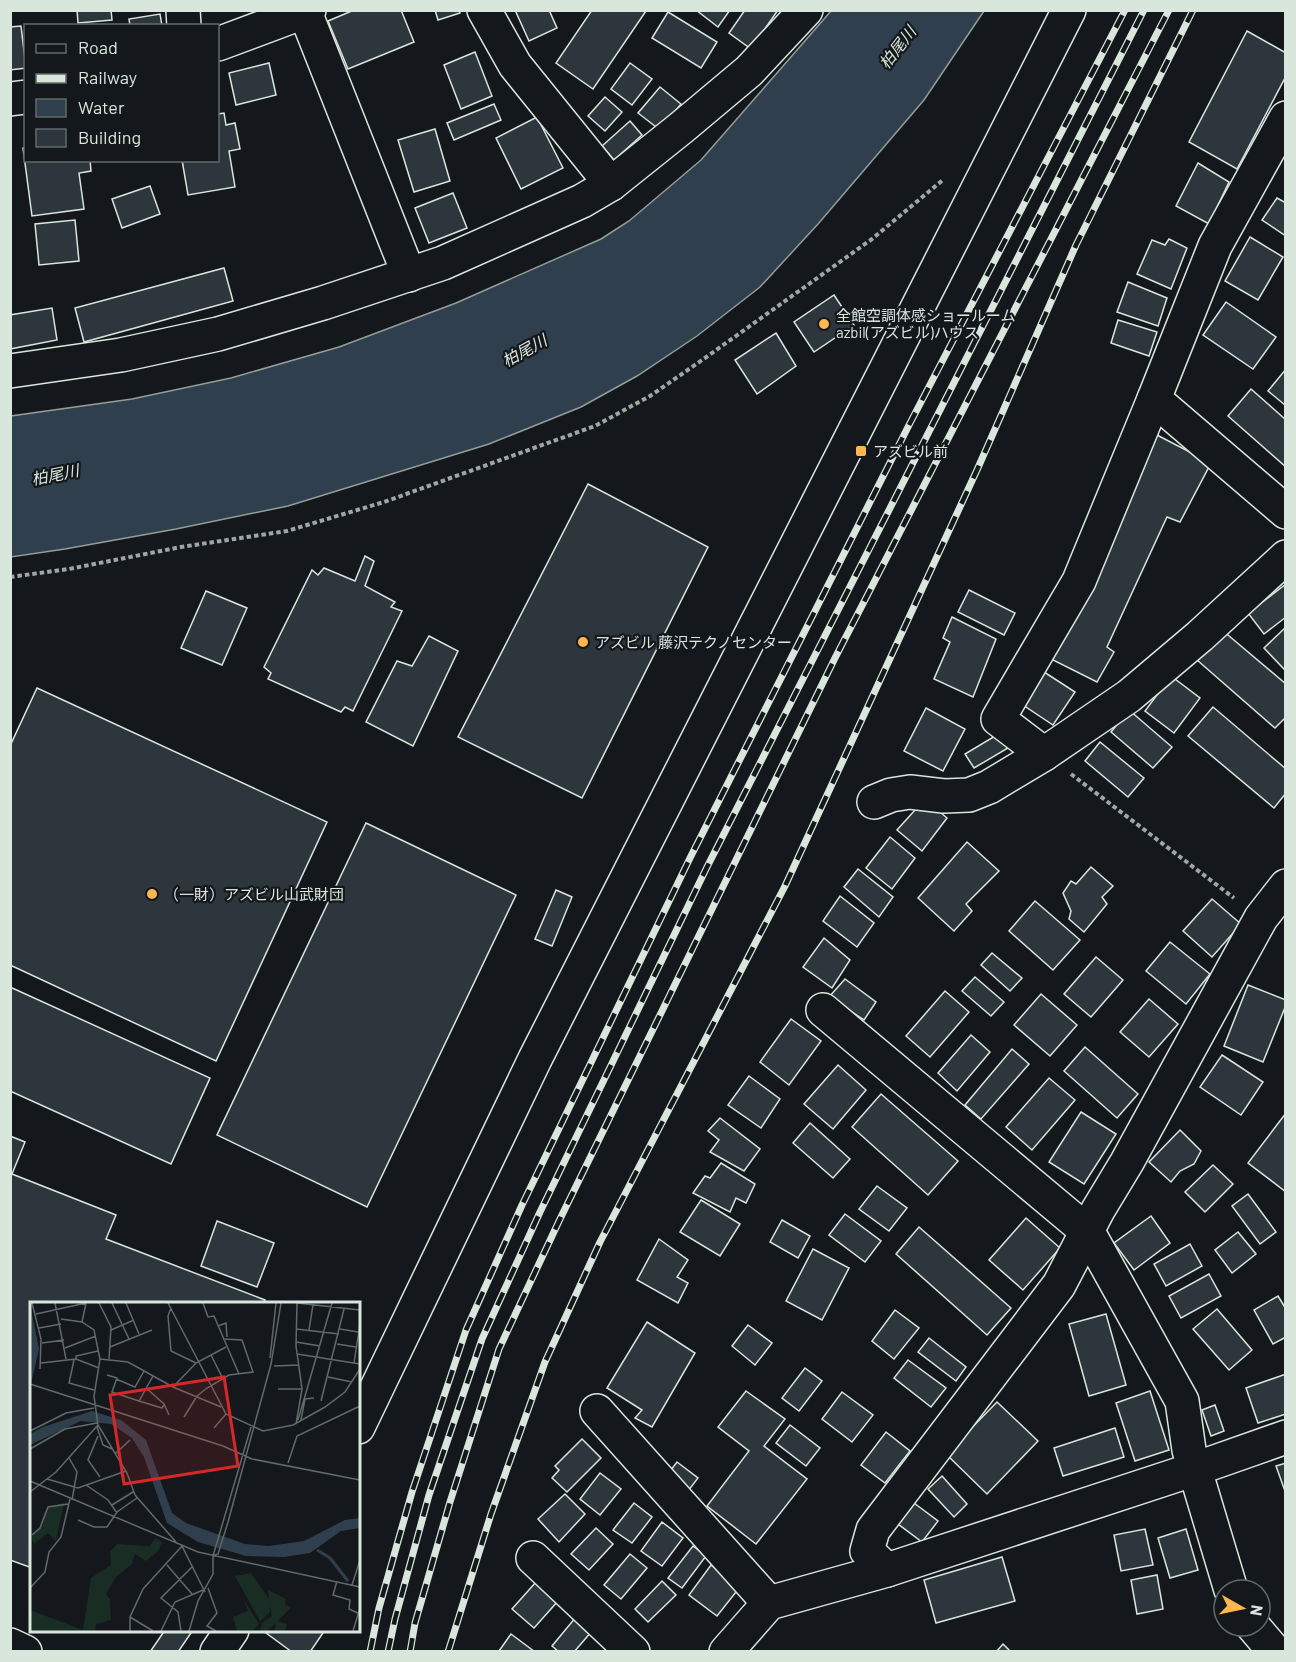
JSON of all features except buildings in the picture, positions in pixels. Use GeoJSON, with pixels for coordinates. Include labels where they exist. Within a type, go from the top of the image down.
{"type":"FeatureCollection","features":[{"type":"Feature","properties":{"kind":"street"},"geometry":{"type":"LineString","coordinates":[[484,10],[515,65],[611,184]]}},
{"type":"Feature","properties":{"kind":"street"},"geometry":{"type":"LineString","coordinates":[[10,371],[121,355],[218,334],[323,303],[443,262],[582,201],[611,184],[749,70],[806,10]]}},
{"type":"Feature","properties":{"kind":"street"},"geometry":{"type":"LineString","coordinates":[[360,1423],[536,1059],[1069,10]]}},
{"type":"Feature","properties":{"kind":"street"},"geometry":{"type":"LineString","coordinates":[[219,44],[307,11],[409,275]]}},
{"type":"Feature","properties":{"kind":"street"},"geometry":{"type":"LineString","coordinates":[[1044,754],[998,718],[1079,582],[1215,246],[1286,118]]}},
{"type":"Feature","properties":{"kind":"street"},"geometry":{"type":"LineString","coordinates":[[1154,399],[1286,512]]}},
{"type":"Feature","properties":{"kind":"street"},"geometry":{"type":"LineString","coordinates":[[874,802],[891,795],[910,792],[944,796],[969,795],[989,787],[1044,754],[1129,696],[1200,636],[1286,557]]}},
{"type":"Feature","properties":{"kind":"street"},"geometry":{"type":"LineString","coordinates":[[887,1570],[867,1551],[873,1530],[1059,1285],[1098,1210],[1274,911]]}},
{"type":"Feature","properties":{"kind":"street"},"geometry":{"type":"LineString","coordinates":[[823,1010],[1088,1232],[1182,1401],[1189,1450],[1227,1578]]}},
{"type":"Feature","properties":{"kind":"street"},"geometry":{"type":"LineString","coordinates":[[597,1411],[769,1603]]}},
{"type":"Feature","properties":{"kind":"street"},"geometry":{"type":"LineString","coordinates":[[726,1652],[769,1603],[887,1570],[1286,1437]]}},
{"type":"Feature","properties":{"kind":"street"},"geometry":{"type":"LineString","coordinates":[[533,1557],[633,1652]]}},
{"type":"Feature","properties":{"kind":"street"},"geometry":{"type":"LineString","coordinates":[[217,1652],[231,1632]]}},
{"type":"Feature","properties":{"kind":"street"},"geometry":{"type":"LineString","coordinates":[[10,1645],[25,1652]]}},
{"type":"Feature","properties":{"kind":"path"},"geometry":{"type":"LineString","coordinates":[[10,577],[287,531],[384,502],[595,426],[650,396],[798,293],[872,239],[953,172]]}},
{"type":"Feature","properties":{"kind":"path"},"geometry":{"type":"LineString","coordinates":[[1044,754],[1274,911]]}},
{"type":"Feature","properties":{"kind":"water","name":"柏尾川"},"geometry":{"type":"Polygon","coordinates":[[[831,11],[984,11],[924,100],[818,224],[760,287],[697,336],[637,376],[581,407],[489,444],[288,506],[176,529],[11,557],[11,416],[132,399],[231,378],[339,347],[456,303],[601,239],[629,221],[701,160],[831,11]]]}},
{"type":"Feature","properties":{"kind":"railway"},"geometry":{"type":"LineString","coordinates":[[370,1652],[379,1608],[412,1492],[466,1330],[522,1205],[690,858],[908,427],[1125,10]]}},
{"type":"Feature","properties":{"kind":"railway"},"geometry":{"type":"LineString","coordinates":[[388,1652],[429,1495],[482,1339],[540,1212],[707,867],[1144,10]]}},
{"type":"Feature","properties":{"kind":"railway"},"geometry":{"type":"LineString","coordinates":[[410,1652],[415,1623],[450,1502],[499,1349],[560,1219],[835,658],[1169,10]]}},
{"type":"Feature","properties":{"kind":"railway"},"geometry":{"type":"LineString","coordinates":[[448,1652],[491,1514],[545,1362],[600,1242],[785,886],[977,470],[1076,245],[1193,10]]}},
{"type":"Feature","properties":{"kind":"place","name":"全館空調体感ショールーム azbil(アズビル)ハウス"},"geometry":{"type":"Point","coordinates":[824,324]}},
{"type":"Feature","properties":{"kind":"place","name":"アズビル前"},"geometry":{"type":"Point","coordinates":[861,451]}},
{"type":"Feature","properties":{"kind":"place","name":"アズビル 藤沢テクノセンター"},"geometry":{"type":"Point","coordinates":[583,642]}},
{"type":"Feature","properties":{"kind":"place","name":"（一財）アズビル山武財団"},"geometry":{"type":"Point","coordinates":[152,894]}}]}
